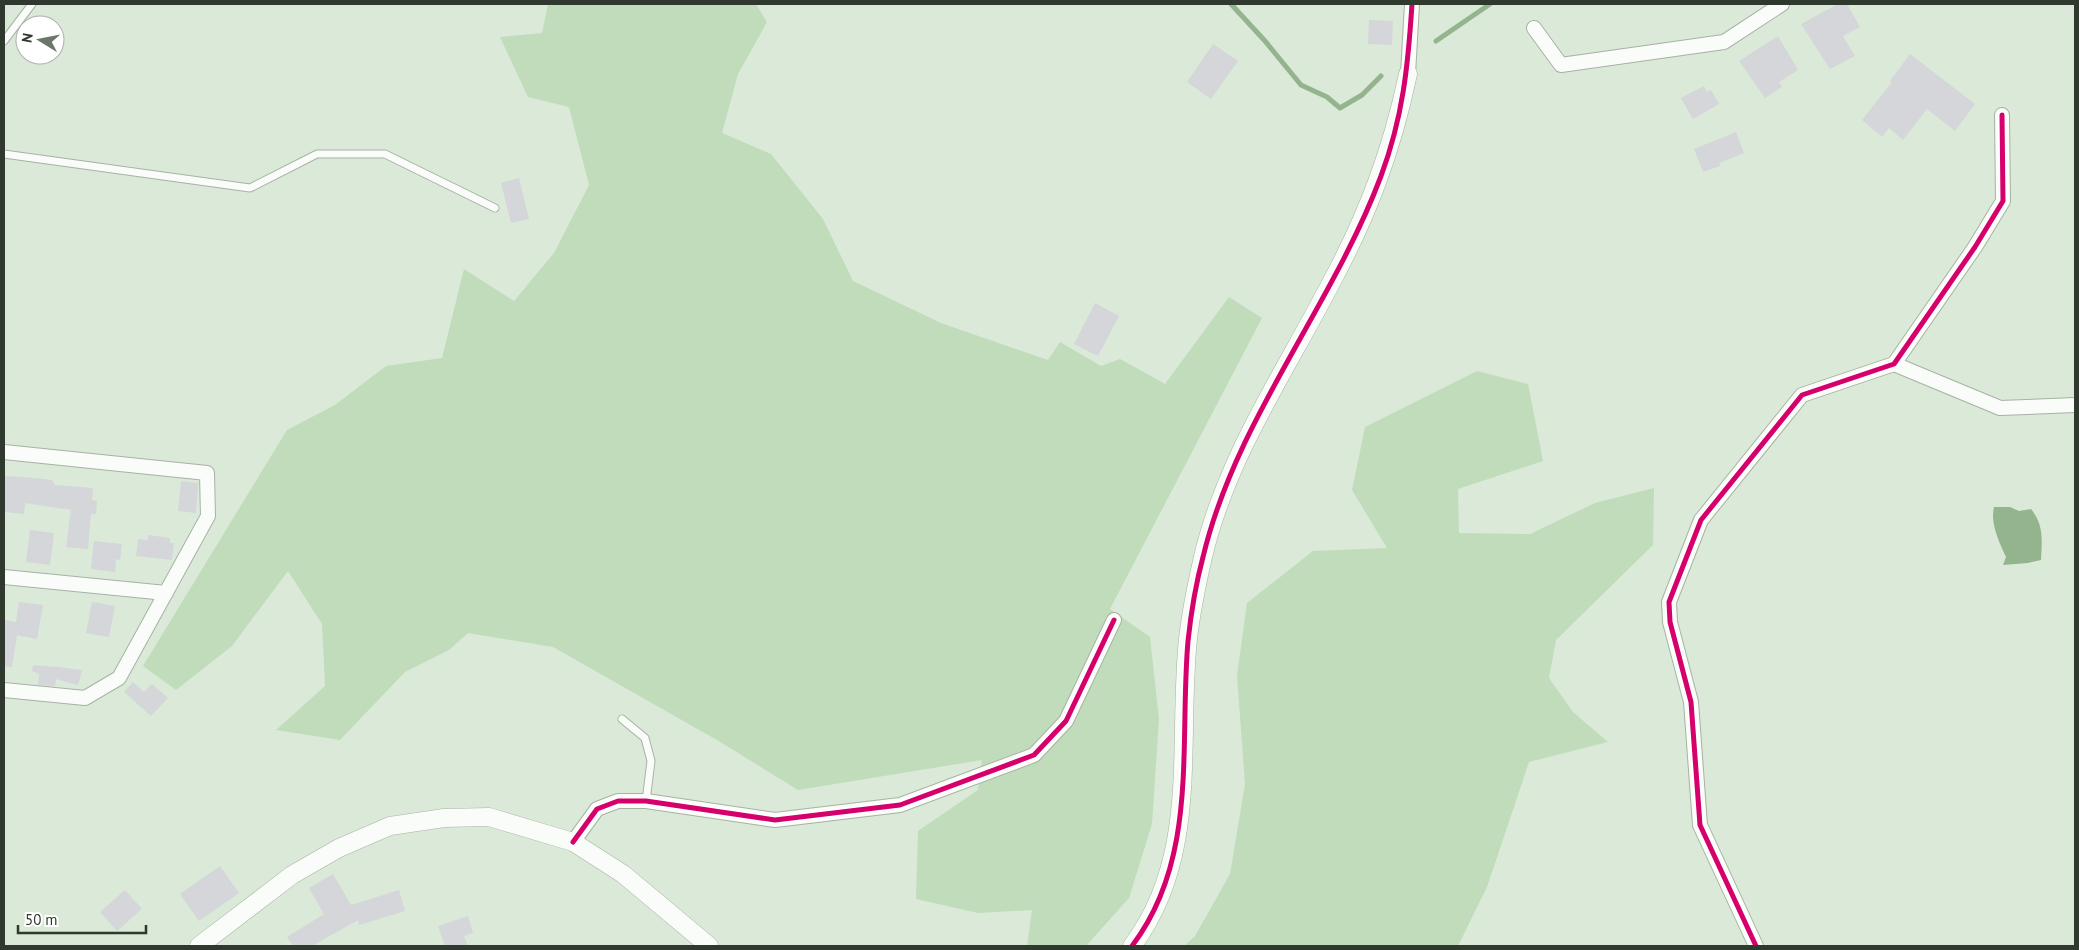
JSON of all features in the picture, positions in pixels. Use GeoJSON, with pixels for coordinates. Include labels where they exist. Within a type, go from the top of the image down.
{"type":"FeatureCollection","features":[{"type":"Feature","properties":{"kind":"street"},"geometry":{"type":"LineString","coordinates":[[1132,946],[1161,894],[1174,854],[1182,809],[1188,640],[1203,557],[1216,510],[1240,453],[1276,382],[1332,283],[1381,176],[1397,126],[1408,74],[1412,4]]}},
{"type":"Feature","properties":{"kind":"street"},"geometry":{"type":"LineString","coordinates":[[1534,28],[1561,65],[1724,42],[1782,4]]}},
{"type":"Feature","properties":{"kind":"street"},"geometry":{"type":"LineString","coordinates":[[1756,946],[1700,825],[1691,702],[1670,622],[1669,602],[1702,520],[1802,395],[1894,364],[1976,247],[2003,201],[2002,115]]}},
{"type":"Feature","properties":{"kind":"street"},"geometry":{"type":"LineString","coordinates":[[1894,364],[2000,408],[2075,405]]}},
{"type":"Feature","properties":{"kind":"street"},"geometry":{"type":"LineString","coordinates":[[4,452],[207,473],[208,516],[119,678],[85,698],[4,690]]}},
{"type":"Feature","properties":{"kind":"street"},"geometry":{"type":"LineString","coordinates":[[4,577],[166,593]]}},
{"type":"Feature","properties":{"kind":"street"},"geometry":{"type":"LineString","coordinates":[[573,842],[598,809],[618,801],[646,801],[774,820],[900,805],[1034,755],[1066,721],[1114,620]]}},
{"type":"Feature","properties":{"kind":"street"},"geometry":{"type":"LineString","coordinates":[[209,944],[292,875],[339,848],[390,826],[444,818],[488,817],[573,842],[622,874],[709,946]]}},
{"type":"Feature","properties":{"kind":"lane"},"geometry":{"type":"LineString","coordinates":[[4,41],[32,4]]}},
{"type":"Feature","properties":{"kind":"lane"},"geometry":{"type":"LineString","coordinates":[[4,154],[250,188],[317,154],[385,154],[495,208]]}},
{"type":"Feature","properties":{"kind":"lane"},"geometry":{"type":"LineString","coordinates":[[622,719],[645,738],[651,761],[646,801]]}},
{"type":"Feature","properties":{"kind":"shaded area"},"geometry":{"type":"Polygon","coordinates":[[[548,4],[756,4],[767,22],[738,74],[722,133],[771,154],[823,219],[853,281],[941,323],[1048,360],[1060,342],[1101,366],[1120,359],[1165,384],[1229,297],[1262,318],[1110,609],[1150,637],[1159,719],[1152,824],[1129,898],[1086,946],[1027,946],[1032,910],[978,913],[916,899],[918,831],[978,790],[982,760],[798,790],[717,740],[553,647],[468,633],[449,650],[405,672],[340,740],[276,730],[325,686],[322,624],[288,571],[232,646],[176,690],[143,666],[287,430],[335,405],[386,366],[442,358],[464,269],[514,301],[554,253],[589,185],[569,107],[528,97],[500,37],[542,33],[548,4]]]}},
{"type":"Feature","properties":{"kind":"shaded area"},"geometry":{"type":"Polygon","coordinates":[[[1477,371],[1528,384],[1543,461],[1458,489],[1459,533],[1530,534],[1595,503],[1654,488],[1653,545],[1556,640],[1549,678],[1573,712],[1608,742],[1529,762],[1487,887],[1458,946],[1184,946],[1195,936],[1230,874],[1245,784],[1237,676],[1247,603],[1313,551],[1387,548],[1352,490],[1365,427],[1477,371]]]}},
{"type":"Feature","properties":{"kind":"shaded area"},"geometry":{"type":"Polygon","coordinates":[[[1994,507],[2010,507],[2019,511],[2031,509],[2040,527],[2042,539],[2041,560],[2003,565],[2006,557],[1994,526],[1994,507]]]}},
{"type":"Feature","properties":{"kind":"building"},"geometry":{"type":"Polygon","coordinates":[[[1838,4],[1847,4],[1860,27],[1843,36],[1855,56],[1830,69],[1801,24],[1838,4]]]}},
{"type":"Feature","properties":{"kind":"building"},"geometry":{"type":"Polygon","coordinates":[[[1369,20],[1393,21],[1392,45],[1368,44],[1369,20]]]}},
{"type":"Feature","properties":{"kind":"building"},"geometry":{"type":"Polygon","coordinates":[[[1778,36],[1798,70],[1779,82],[1782,87],[1765,98],[1739,61],[1778,36]]]}},
{"type":"Feature","properties":{"kind":"building"},"geometry":{"type":"Polygon","coordinates":[[[1213,44],[1238,61],[1211,99],[1187,82],[1213,44]]]}},
{"type":"Feature","properties":{"kind":"building"},"geometry":{"type":"Polygon","coordinates":[[[1910,54],[1975,104],[1955,131],[1927,109],[1903,140],[1889,128],[1882,137],[1862,120],[1892,82],[1890,81],[1910,54]]]}},
{"type":"Feature","properties":{"kind":"building"},"geometry":{"type":"Polygon","coordinates":[[[1704,86],[1707,92],[1711,90],[1719,104],[1693,119],[1681,98],[1704,86]]]}},
{"type":"Feature","properties":{"kind":"building"},"geometry":{"type":"Polygon","coordinates":[[[1736,132],[1744,153],[1719,163],[1720,166],[1703,172],[1694,149],[1736,132]]]}},
{"type":"Feature","properties":{"kind":"building"},"geometry":{"type":"Polygon","coordinates":[[[519,178],[529,219],[511,223],[501,183],[519,178]]]}},
{"type":"Feature","properties":{"kind":"building"},"geometry":{"type":"Polygon","coordinates":[[[1095,303],[1119,316],[1098,356],[1074,344],[1095,303]]]}},
{"type":"Feature","properties":{"kind":"building"},"geometry":{"type":"Polygon","coordinates":[[[4,476],[52,480],[55,485],[93,488],[92,500],[97,501],[96,514],[91,514],[88,549],[66,547],[71,510],[25,503],[24,514],[4,512],[4,476]]]}},
{"type":"Feature","properties":{"kind":"building"},"geometry":{"type":"Polygon","coordinates":[[[181,481],[198,483],[196,513],[178,511],[181,481]]]}},
{"type":"Feature","properties":{"kind":"building"},"geometry":{"type":"Polygon","coordinates":[[[30,530],[54,533],[50,565],[26,562],[30,530]]]}},
{"type":"Feature","properties":{"kind":"building"},"geometry":{"type":"Polygon","coordinates":[[[148,535],[170,538],[170,543],[174,543],[172,560],[136,556],[138,539],[148,540],[148,535]]]}},
{"type":"Feature","properties":{"kind":"building"},"geometry":{"type":"Polygon","coordinates":[[[94,541],[122,544],[120,560],[116,559],[115,572],[91,569],[94,541]]]}},
{"type":"Feature","properties":{"kind":"building"},"geometry":{"type":"Polygon","coordinates":[[[19,602],[43,605],[37,639],[17,635],[12,667],[4,666],[5,620],[16,622],[19,602]]]}},
{"type":"Feature","properties":{"kind":"building"},"geometry":{"type":"Polygon","coordinates":[[[92,602],[115,606],[109,637],[86,633],[92,602]]]}},
{"type":"Feature","properties":{"kind":"building"},"geometry":{"type":"Polygon","coordinates":[[[33,665],[82,670],[78,685],[56,679],[55,686],[38,685],[39,674],[32,671],[33,665]]]}},
{"type":"Feature","properties":{"kind":"building"},"geometry":{"type":"Polygon","coordinates":[[[133,682],[144,692],[152,684],[168,698],[151,716],[124,692],[133,682]]]}},
{"type":"Feature","properties":{"kind":"building"},"geometry":{"type":"Polygon","coordinates":[[[220,866],[239,893],[199,921],[180,894],[220,866]]]}},
{"type":"Feature","properties":{"kind":"building"},"geometry":{"type":"Polygon","coordinates":[[[333,874],[351,905],[399,890],[405,911],[359,925],[358,920],[312,946],[293,946],[287,937],[324,914],[309,888],[333,874]]]}},
{"type":"Feature","properties":{"kind":"building"},"geometry":{"type":"Polygon","coordinates":[[[125,890],[142,909],[117,931],[100,912],[125,890]]]}},
{"type":"Feature","properties":{"kind":"building"},"geometry":{"type":"Polygon","coordinates":[[[468,916],[473,933],[464,936],[468,946],[445,946],[438,926],[468,916]]]}},
{"type":"Feature","properties":{"kind":"waterway"},"geometry":{"type":"LineString","coordinates":[[1231,4],[1265,41],[1301,85],[1327,97],[1340,108],[1362,95],[1381,76]]}},
{"type":"Feature","properties":{"kind":"waterway"},"geometry":{"type":"LineString","coordinates":[[1436,41],[1490,4]]}},
{"type":"Feature","properties":{"kind":"cycle path"},"geometry":{"type":"LineString","coordinates":[[1132,946],[1153,912],[1168,876],[1177,838],[1182,799],[1188,641],[1198,577],[1218,506],[1261,410],[1337,271],[1361,224],[1381,176],[1395,133],[1403,91],[1409,49],[1412,4]]}},
{"type":"Feature","properties":{"kind":"cycle path"},"geometry":{"type":"LineString","coordinates":[[1756,946],[1700,825],[1691,702],[1670,622],[1669,602],[1701,520],[1802,395],[1894,364],[1975,247],[2003,201],[2002,115]]}},
{"type":"Feature","properties":{"kind":"cycle path"},"geometry":{"type":"LineString","coordinates":[[573,842],[597,809],[618,801],[646,801],[775,820],[900,805],[1034,755],[1066,721],[1114,620]]}}]}
